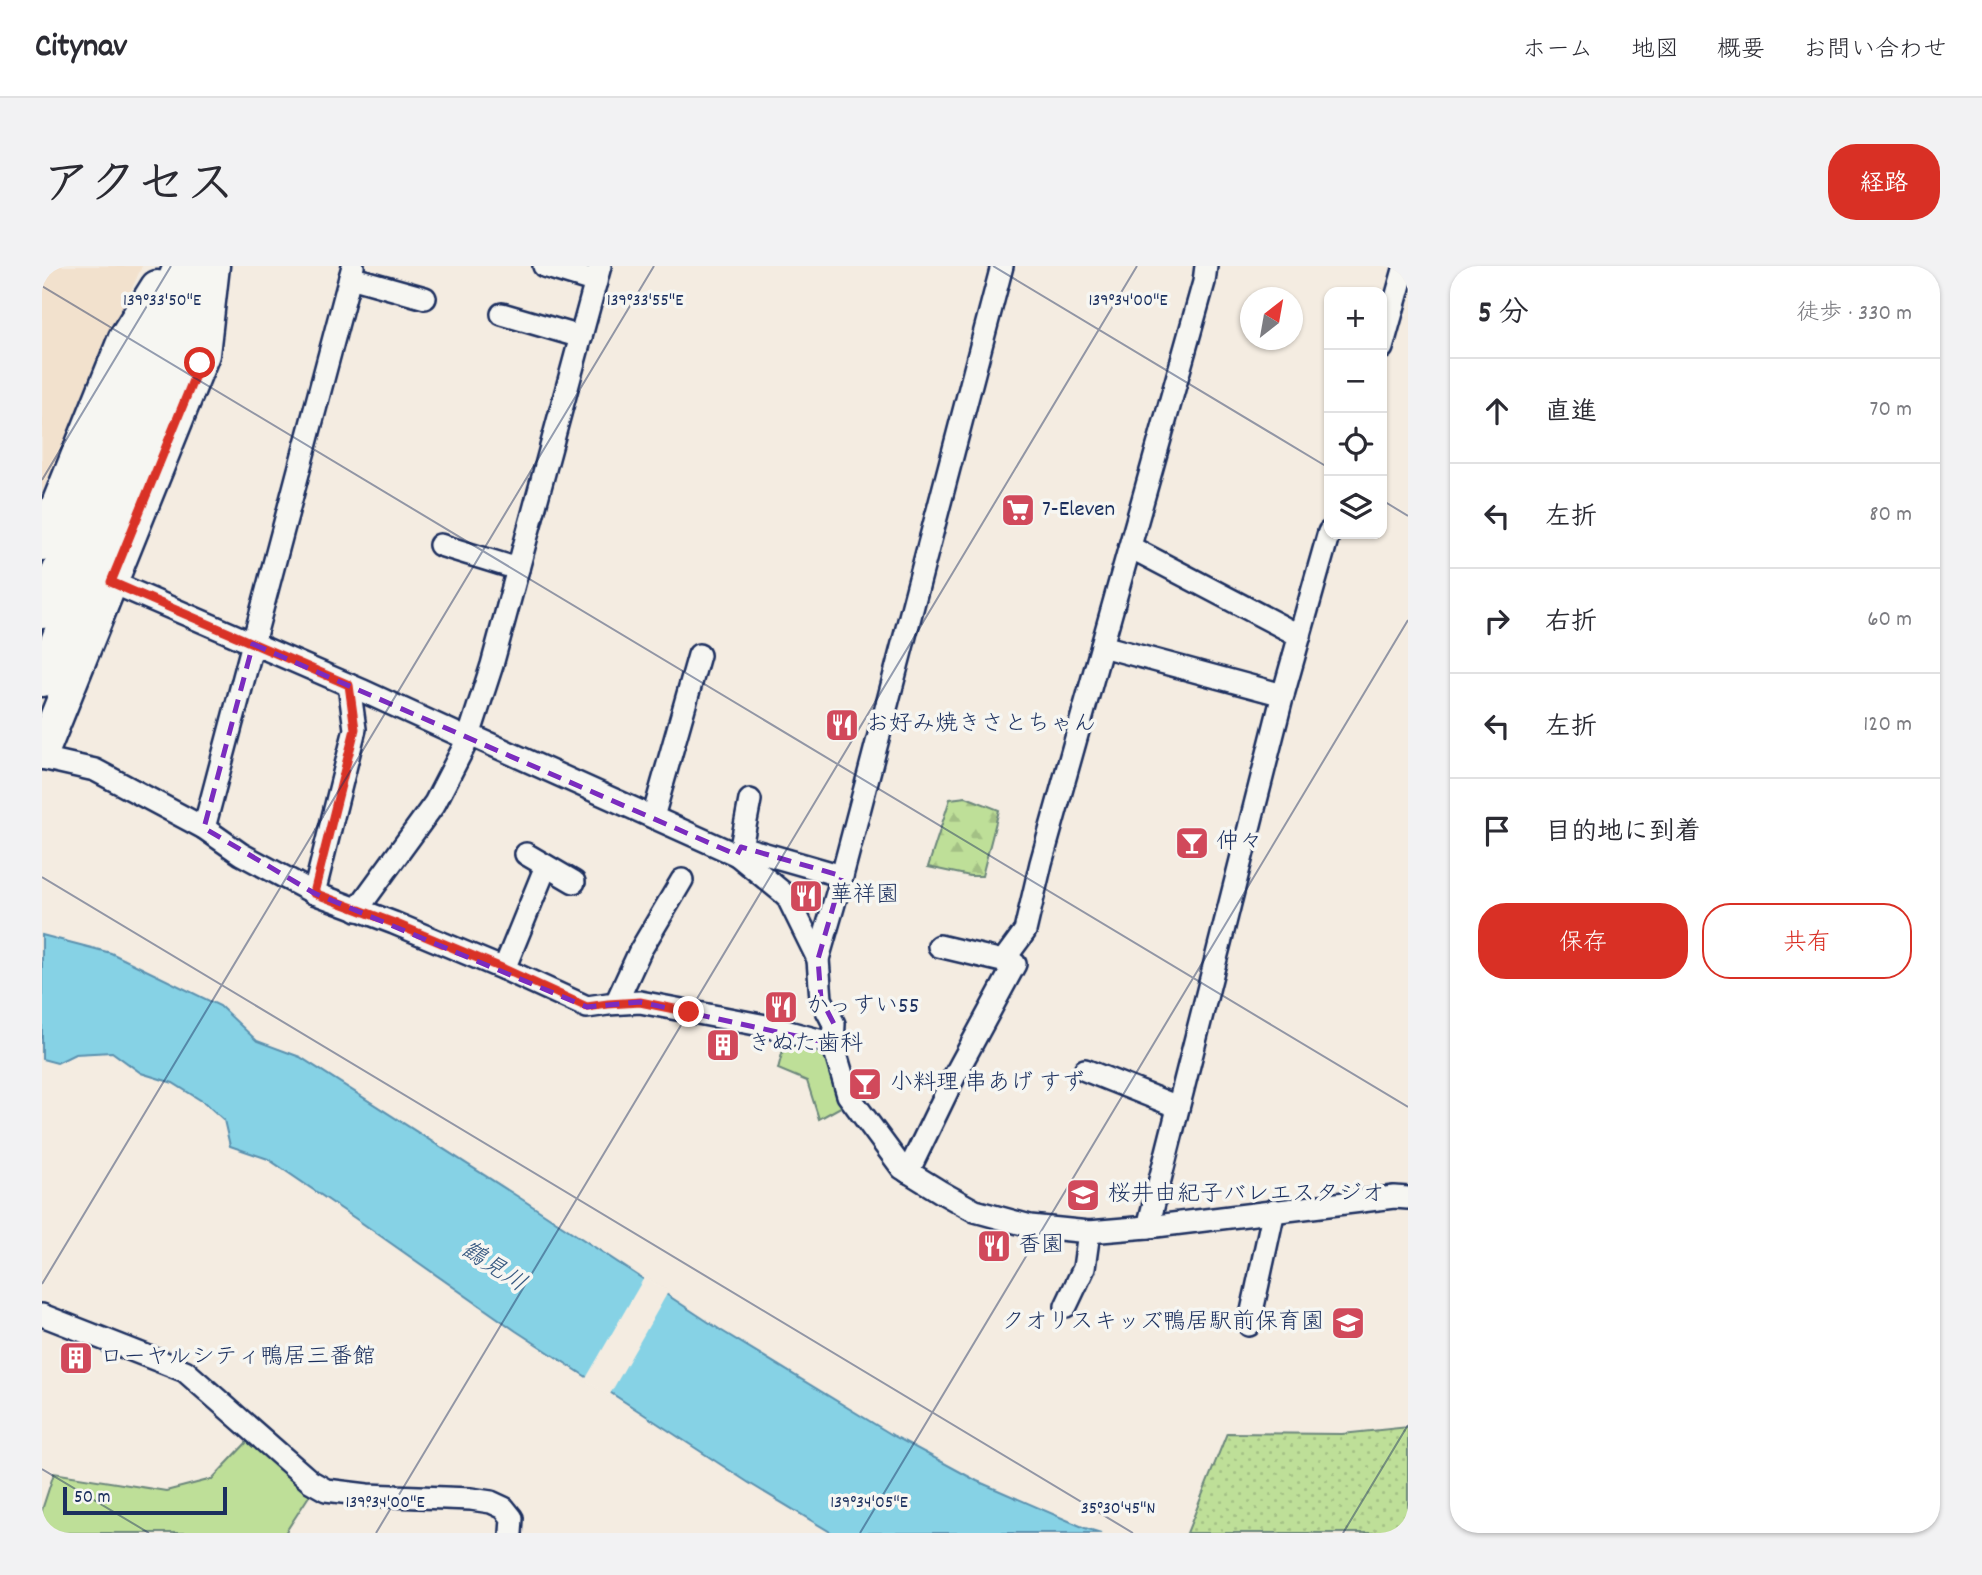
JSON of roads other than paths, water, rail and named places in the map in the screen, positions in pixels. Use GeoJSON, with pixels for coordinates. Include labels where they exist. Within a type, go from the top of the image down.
{"type":"FeatureCollection","features":[{"type":"Feature","properties":{"kind":"street"},"geometry":{"type":"LineString","coordinates":[[42,544],[125,338],[170,266]]}},
{"type":"Feature","properties":{"kind":"street"},"geometry":{"type":"LineString","coordinates":[[180,266],[84,578],[42,755],[95,770],[204,828],[241,854],[314,893],[394,923],[587,1007],[640,1002],[753,1024],[833,1044]]}},
{"type":"Feature","properties":{"kind":"street"},"geometry":{"type":"LineString","coordinates":[[42,680],[204,266]]}},
{"type":"Feature","properties":{"kind":"street"},"geometry":{"type":"LineString","coordinates":[[42,612],[84,578],[204,354],[213,266]]}},
{"type":"Feature","properties":{"kind":"street"},"geometry":{"type":"LineString","coordinates":[[357,910],[435,803],[469,737],[492,665],[598,274],[544,266]]}},
{"type":"Feature","properties":{"kind":"street"},"geometry":{"type":"LineString","coordinates":[[1002,266],[818,959],[821,999],[834,1024],[833,1044],[848,1095],[902,1167],[975,1211],[1030,1226],[1089,1232],[1394,1197],[1408,1198]]}},
{"type":"Feature","properties":{"kind":"street"},"geometry":{"type":"LineString","coordinates":[[1003,961],[1026,931],[1041,863],[1204,282],[1206,266]]}},
{"type":"Feature","properties":{"kind":"street"},"geometry":{"type":"LineString","coordinates":[[1387,330],[1405,266]]}},
{"type":"Feature","properties":{"kind":"street"},"geometry":{"type":"LineString","coordinates":[[204,828],[352,272],[425,298]]}},
{"type":"Feature","properties":{"kind":"street"},"geometry":{"type":"LineString","coordinates":[[502,314],[581,337]]}},
{"type":"Feature","properties":{"kind":"street"},"geometry":{"type":"LineString","coordinates":[[1148,1227],[1283,695],[1327,539]]}},
{"type":"Feature","properties":{"kind":"street"},"geometry":{"type":"LineString","coordinates":[[440,545],[518,569]]}},
{"type":"Feature","properties":{"kind":"street"},"geometry":{"type":"LineString","coordinates":[[1130,547],[1300,636]]}},
{"type":"Feature","properties":{"kind":"street"},"geometry":{"type":"LineString","coordinates":[[84,578],[253,644],[653,817],[739,851],[842,876]]}},
{"type":"Feature","properties":{"kind":"street"},"geometry":{"type":"LineString","coordinates":[[1102,646],[1283,695]]}},
{"type":"Feature","properties":{"kind":"street"},"geometry":{"type":"LineString","coordinates":[[653,817],[699,655]]}},
{"type":"Feature","properties":{"kind":"street"},"geometry":{"type":"LineString","coordinates":[[314,893],[355,729],[349,685]]}},
{"type":"Feature","properties":{"kind":"street"},"geometry":{"type":"LineString","coordinates":[[739,851],[750,800]]}},
{"type":"Feature","properties":{"kind":"street"},"geometry":{"type":"LineString","coordinates":[[739,851],[787,896],[818,959]]}},
{"type":"Feature","properties":{"kind":"street"},"geometry":{"type":"LineString","coordinates":[[526,854],[574,882]]}},
{"type":"Feature","properties":{"kind":"street"},"geometry":{"type":"LineString","coordinates":[[504,969],[546,866]]}},
{"type":"Feature","properties":{"kind":"street"},"geometry":{"type":"LineString","coordinates":[[615,1003],[640,951],[682,880]]}},
{"type":"Feature","properties":{"kind":"street"},"geometry":{"type":"LineString","coordinates":[[908,1171],[955,1075],[1015,964],[939,946]]}},
{"type":"Feature","properties":{"kind":"street"},"geometry":{"type":"LineString","coordinates":[[1085,1070],[1178,1107]]}},
{"type":"Feature","properties":{"kind":"street"},"geometry":{"type":"LineString","coordinates":[[1249,1325],[1274,1210]]}},
{"type":"Feature","properties":{"kind":"street"},"geometry":{"type":"LineString","coordinates":[[1066,1306],[1084,1268],[1089,1232]]}},
{"type":"Feature","properties":{"kind":"street"},"geometry":{"type":"LineString","coordinates":[[42,1315],[184,1371],[310,1481],[326,1490],[491,1502],[504,1508],[512,1518],[511,1533]]}},
{"type":"Feature","properties":{"kind":"water","name":"鶴見川"},"geometry":{"type":"Polygon","coordinates":[[[42,935],[111,953],[220,1006],[257,1041],[300,1057],[722,1331],[894,1436],[977,1481],[1101,1533],[832,1533],[749,1483],[516,1331],[268,1159],[230,1146],[224,1120],[205,1103],[173,1083],[141,1073],[112,1052],[75,1054],[57,1063],[42,1059],[42,935]]]}},
{"type":"Feature","properties":{"kind":"place","name":"7-Eleven"},"geometry":{"type":"Point","coordinates":[1018,510]}},
{"type":"Feature","properties":{"kind":"place","name":"お好み焼きさとちゃん"},"geometry":{"type":"Point","coordinates":[842,725]}},
{"type":"Feature","properties":{"kind":"place","name":"仲々"},"geometry":{"type":"Point","coordinates":[1192,843]}},
{"type":"Feature","properties":{"kind":"place","name":"華祥園"},"geometry":{"type":"Point","coordinates":[806,896]}},
{"type":"Feature","properties":{"kind":"place","name":"かっすい55"},"geometry":{"type":"Point","coordinates":[781,1007]}},
{"type":"Feature","properties":{"kind":"place","name":"きぬた歯科"},"geometry":{"type":"Point","coordinates":[723,1045]}},
{"type":"Feature","properties":{"kind":"place","name":"小料理 串あげ すず"},"geometry":{"type":"Point","coordinates":[865,1084]}},
{"type":"Feature","properties":{"kind":"place","name":"桜井由紀子バレエスタジオ"},"geometry":{"type":"Point","coordinates":[1083,1195]}},
{"type":"Feature","properties":{"kind":"place","name":"香園"},"geometry":{"type":"Point","coordinates":[994,1246]}},
{"type":"Feature","properties":{"kind":"place","name":"クオリスキッズ鴨居駅前保育園"},"geometry":{"type":"Point","coordinates":[1348,1323]}},
{"type":"Feature","properties":{"kind":"place","name":"ローヤルシティ鴨居三番館"},"geometry":{"type":"Point","coordinates":[76,1358]}}]}
